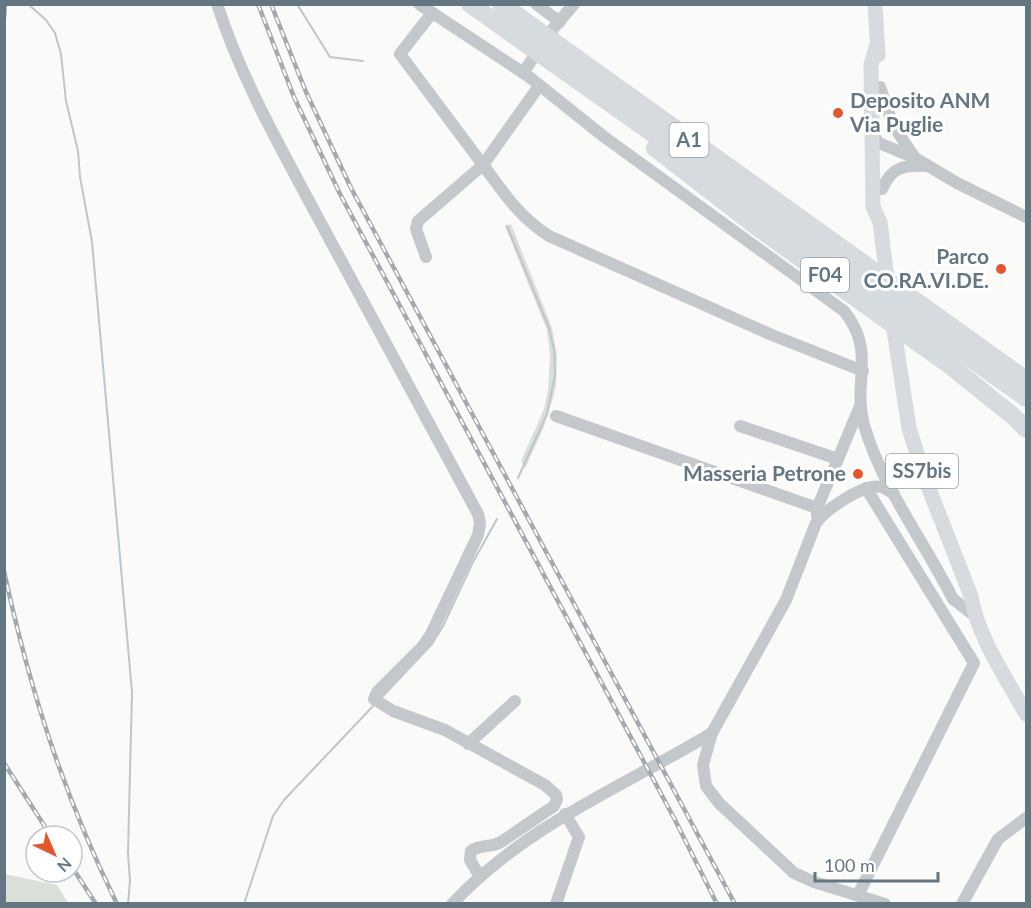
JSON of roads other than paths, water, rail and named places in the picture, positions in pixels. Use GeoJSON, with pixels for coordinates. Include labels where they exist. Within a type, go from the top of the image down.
{"type":"FeatureCollection","features":[{"type":"Feature","properties":{"kind":"highway","name":"A1"},"geometry":{"type":"LineString","coordinates":[[470,4],[1026,399]]}},
{"type":"Feature","properties":{"kind":"highway","name":"A1"},"geometry":{"type":"LineString","coordinates":[[501,4],[1026,380]]}},
{"type":"Feature","properties":{"kind":"highway","name":"F04"},"geometry":{"type":"LineString","coordinates":[[628,118],[656,150],[753,224],[952,367],[1026,429]]}},
{"type":"Feature","properties":{"kind":"main road","name":"SS7bis"},"geometry":{"type":"LineString","coordinates":[[875,4],[880,87],[875,139],[873,207],[880,222]]}},
{"type":"Feature","properties":{"kind":"main road","name":"SS7bis"},"geometry":{"type":"LineString","coordinates":[[876,47],[871,65],[875,139],[883,203],[880,222],[909,428],[921,468],[963,578],[1026,695]]}},
{"type":"Feature","properties":{"kind":"main road","name":"SS7bis"},"geometry":{"type":"LineString","coordinates":[[971,596],[975,616],[994,657],[1026,714]]}},
{"type":"Feature","properties":{"kind":"street"},"geometry":{"type":"LineString","coordinates":[[217,4],[230,44],[261,110],[385,346],[478,514],[480,523],[478,535],[431,634],[423,646],[377,692],[377,701],[393,711],[445,730],[545,785],[556,795],[554,806],[495,846],[480,846],[471,851],[470,860],[480,877]]}},
{"type":"Feature","properties":{"kind":"street"},"geometry":{"type":"LineString","coordinates":[[419,4],[523,73],[662,181],[834,302],[851,320],[857,330],[863,355],[862,419],[871,448],[953,599],[975,616]]}},
{"type":"Feature","properties":{"kind":"street"},"geometry":{"type":"LineString","coordinates":[[536,4],[556,26],[574,4]]}},
{"type":"Feature","properties":{"kind":"street"},"geometry":{"type":"LineString","coordinates":[[432,13],[400,54],[518,212],[530,224],[549,236],[772,335],[863,371]]}},
{"type":"Feature","properties":{"kind":"street"},"geometry":{"type":"LineString","coordinates":[[523,73],[533,58]]}},
{"type":"Feature","properties":{"kind":"street"},"geometry":{"type":"LineString","coordinates":[[426,256],[416,229],[417,221],[483,165],[539,86]]}},
{"type":"Feature","properties":{"kind":"street"},"geometry":{"type":"LineString","coordinates":[[880,87],[889,116],[915,158]]}},
{"type":"Feature","properties":{"kind":"street"},"geometry":{"type":"LineString","coordinates":[[875,139],[892,138],[905,145]]}},
{"type":"Feature","properties":{"kind":"street"},"geometry":{"type":"LineString","coordinates":[[875,139],[1026,218]]}},
{"type":"Feature","properties":{"kind":"street"},"geometry":{"type":"LineString","coordinates":[[882,189],[887,179],[897,169],[916,165],[927,166]]}},
{"type":"Feature","properties":{"kind":"street"},"geometry":{"type":"LineString","coordinates":[[861,402],[786,600],[712,733],[703,765],[706,786],[719,804],[794,873],[814,882],[885,903]]}},
{"type":"Feature","properties":{"kind":"street"},"geometry":{"type":"LineString","coordinates":[[556,416],[819,515]]}},
{"type":"Feature","properties":{"kind":"street"},"geometry":{"type":"LineString","coordinates":[[740,426],[838,459]]}},
{"type":"Feature","properties":{"kind":"street"},"geometry":{"type":"LineString","coordinates":[[819,515],[866,488],[882,487],[896,495]]}},
{"type":"Feature","properties":{"kind":"street"},"geometry":{"type":"LineString","coordinates":[[858,896],[974,663],[866,488]]}},
{"type":"Feature","properties":{"kind":"street"},"geometry":{"type":"LineString","coordinates":[[939,574],[953,581],[963,578]]}},
{"type":"Feature","properties":{"kind":"street"},"geometry":{"type":"LineString","coordinates":[[468,744],[515,701]]}},
{"type":"Feature","properties":{"kind":"street"},"geometry":{"type":"LineString","coordinates":[[452,903],[524,841],[565,814],[712,733]]}},
{"type":"Feature","properties":{"kind":"street"},"geometry":{"type":"LineString","coordinates":[[556,903],[579,837],[565,814]]}},
{"type":"Feature","properties":{"kind":"street"},"geometry":{"type":"LineString","coordinates":[[962,903],[998,839],[1026,818]]}},
{"type":"Feature","properties":{"kind":"waterway"},"geometry":{"type":"LineString","coordinates":[[28,4],[46,20],[55,33],[61,54],[66,101],[78,151],[80,177],[92,242],[132,692],[128,904]]}},
{"type":"Feature","properties":{"kind":"waterway"},"geometry":{"type":"LineString","coordinates":[[297,4],[330,57],[363,61]]}},
{"type":"Feature","properties":{"kind":"waterway"},"geometry":{"type":"LineString","coordinates":[[507,226],[549,328],[554,349],[555,375],[547,414],[518,478]]}},
{"type":"Feature","properties":{"kind":"waterway"},"geometry":{"type":"LineString","coordinates":[[381,698],[432,644],[497,519]]}},
{"type":"Feature","properties":{"kind":"waterway"},"geometry":{"type":"LineString","coordinates":[[244,904],[273,816],[284,800],[375,704]]}},
{"type":"Feature","properties":{"kind":"railway"},"geometry":{"type":"LineString","coordinates":[[4,18],[5,4]]}},
{"type":"Feature","properties":{"kind":"railway"},"geometry":{"type":"LineString","coordinates":[[258,4],[294,97],[340,194],[674,818],[717,904]]}},
{"type":"Feature","properties":{"kind":"railway"},"geometry":{"type":"LineString","coordinates":[[271,4],[306,92],[351,188],[735,904]]}},
{"type":"Feature","properties":{"kind":"railway"},"geometry":{"type":"LineString","coordinates":[[4,571],[25,658],[50,741],[80,822],[117,904]]}},
{"type":"Feature","properties":{"kind":"railway"},"geometry":{"type":"LineString","coordinates":[[4,763],[43,824]]}},
{"type":"Feature","properties":{"kind":"railway"},"geometry":{"type":"LineString","coordinates":[[83,884],[96,904]]}},
{"type":"Feature","properties":{"kind":"place","name":"Deposito ANM Via Puglie"},"geometry":{"type":"Point","coordinates":[838,113]}},
{"type":"Feature","properties":{"kind":"place","name":"Parco CO.RA.VI.DE."},"geometry":{"type":"Point","coordinates":[1001,269]}},
{"type":"Feature","properties":{"kind":"place","name":"Masseria Petrone"},"geometry":{"type":"Point","coordinates":[858,474]}}]}
